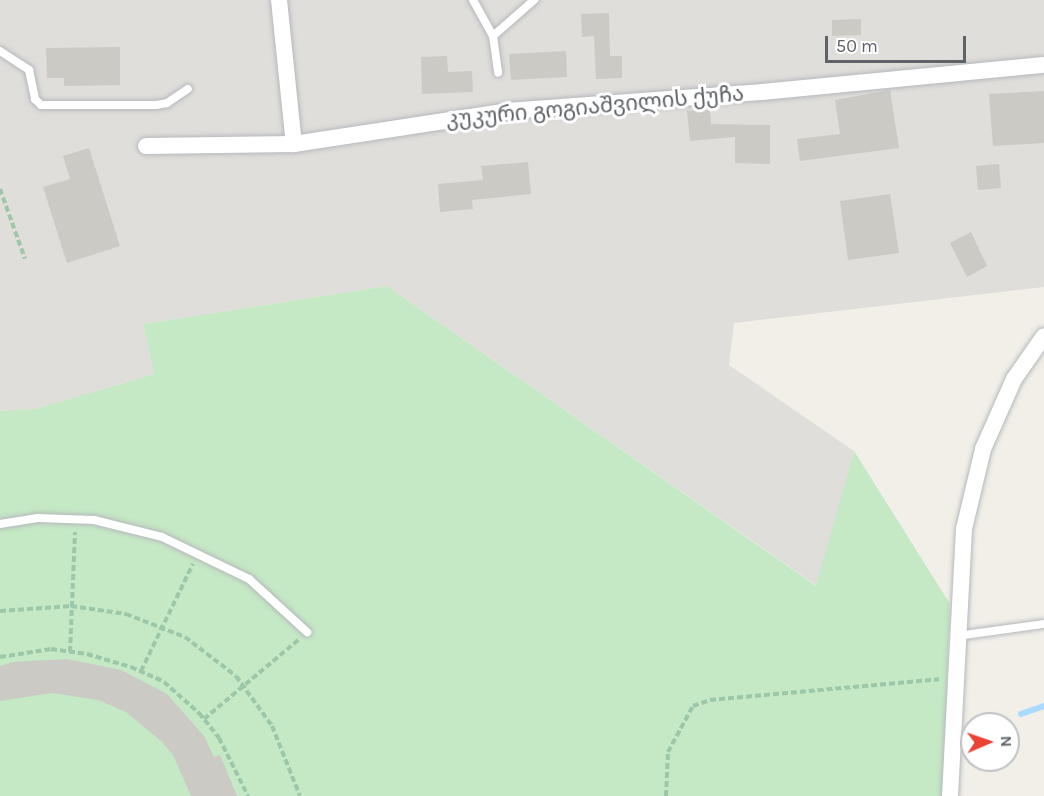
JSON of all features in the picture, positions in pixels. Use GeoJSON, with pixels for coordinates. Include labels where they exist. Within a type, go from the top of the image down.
{"type":"FeatureCollection","features":[{"type":"Feature","properties":{"kind":"street"},"geometry":{"type":"LineString","coordinates":[[279,0],[294,144]]}},
{"type":"Feature","properties":{"kind":"street","name":"კუკური გოგიაშვილის ქუჩა"},"geometry":{"type":"LineString","coordinates":[[146,146],[294,144],[509,111],[762,92],[1044,65]]}},
{"type":"Feature","properties":{"kind":"street"},"geometry":{"type":"LineString","coordinates":[[950,796],[964,529],[983,449],[1014,379],[1041,346]]}},
{"type":"Feature","properties":{"kind":"lane"},"geometry":{"type":"LineString","coordinates":[[473,0],[493,36],[498,73]]}},
{"type":"Feature","properties":{"kind":"lane"},"geometry":{"type":"LineString","coordinates":[[493,36],[534,0]]}},
{"type":"Feature","properties":{"kind":"lane"},"geometry":{"type":"LineString","coordinates":[[0,51],[29,70],[35,99],[41,105],[156,105],[173,101],[188,89]]}},
{"type":"Feature","properties":{"kind":"lane"},"geometry":{"type":"LineString","coordinates":[[0,524],[38,518],[75,519],[162,537],[199,552],[249,579],[308,632]]}},
{"type":"Feature","properties":{"kind":"lane"},"geometry":{"type":"LineString","coordinates":[[957,636],[1044,624]]}},
{"type":"Feature","properties":{"kind":"path"},"geometry":{"type":"LineString","coordinates":[[0,189],[25,259]]}},
{"type":"Feature","properties":{"kind":"path"},"geometry":{"type":"LineString","coordinates":[[70,652],[75,519]]}},
{"type":"Feature","properties":{"kind":"path"},"geometry":{"type":"LineString","coordinates":[[141,671],[199,552]]}},
{"type":"Feature","properties":{"kind":"path"},"geometry":{"type":"LineString","coordinates":[[0,611],[71,606],[126,614],[185,637],[244,686],[272,726],[300,796]]}},
{"type":"Feature","properties":{"kind":"path"},"geometry":{"type":"LineString","coordinates":[[204,719],[308,632]]}},
{"type":"Feature","properties":{"kind":"path"},"geometry":{"type":"LineString","coordinates":[[0,657],[51,649],[141,671],[164,682],[204,719],[233,761],[248,796]]}},
{"type":"Feature","properties":{"kind":"path"},"geometry":{"type":"LineString","coordinates":[[666,796],[668,753],[693,706],[710,700],[955,678]]}},
{"type":"Feature","properties":{"kind":"shaded area"},"geometry":{"type":"Polygon","coordinates":[[[0,0],[1044,0],[1044,287],[734,323],[729,365],[854,451],[817,586],[387,286],[143,324],[154,374],[35,409],[0,411],[0,0]]]}},
{"type":"Feature","properties":{"kind":"green space"},"geometry":{"type":"Polygon","coordinates":[[[387,286],[816,586],[854,451],[950,604],[943,796],[0,796],[0,411],[35,409],[154,374],[143,324],[387,286]]]}},
{"type":"Feature","properties":{"kind":"building"},"geometry":{"type":"Polygon","coordinates":[[[609,13],[610,56],[622,56],[622,78],[596,79],[594,36],[582,37],[581,14],[609,13]]]}},
{"type":"Feature","properties":{"kind":"building"},"geometry":{"type":"Polygon","coordinates":[[[861,19],[861,35],[832,36],[832,20],[861,19]]]}},
{"type":"Feature","properties":{"kind":"building"},"geometry":{"type":"Polygon","coordinates":[[[120,47],[120,85],[64,86],[64,78],[47,78],[46,48],[120,47]]]}},
{"type":"Feature","properties":{"kind":"building"},"geometry":{"type":"Polygon","coordinates":[[[566,51],[567,77],[511,80],[509,54],[566,51]]]}},
{"type":"Feature","properties":{"kind":"building"},"geometry":{"type":"Polygon","coordinates":[[[447,56],[448,72],[472,71],[473,92],[422,94],[421,57],[447,56]]]}},
{"type":"Feature","properties":{"kind":"building"},"geometry":{"type":"Polygon","coordinates":[[[890,90],[899,148],[800,161],[797,139],[840,134],[835,100],[890,90]]]}},
{"type":"Feature","properties":{"kind":"building"},"geometry":{"type":"Polygon","coordinates":[[[1044,91],[1044,143],[993,146],[989,94],[1044,91]]]}},
{"type":"Feature","properties":{"kind":"building"},"geometry":{"type":"Polygon","coordinates":[[[710,109],[711,124],[770,125],[770,164],[735,163],[735,137],[690,141],[687,111],[710,109]]]}},
{"type":"Feature","properties":{"kind":"building"},"geometry":{"type":"Polygon","coordinates":[[[89,148],[120,246],[67,263],[43,187],[70,179],[63,156],[89,148]]]}},
{"type":"Feature","properties":{"kind":"building"},"geometry":{"type":"Polygon","coordinates":[[[528,162],[531,194],[472,200],[473,209],[440,212],[438,184],[483,180],[481,166],[528,162]]]}},
{"type":"Feature","properties":{"kind":"building"},"geometry":{"type":"Polygon","coordinates":[[[999,164],[1001,188],[978,190],[976,166],[999,164]]]}},
{"type":"Feature","properties":{"kind":"building"},"geometry":{"type":"Polygon","coordinates":[[[890,194],[899,253],[848,260],[840,201],[890,194]]]}},
{"type":"Feature","properties":{"kind":"building"},"geometry":{"type":"Polygon","coordinates":[[[971,232],[987,266],[967,277],[950,243],[971,232]]]}},
{"type":"Feature","properties":{"kind":"building"},"geometry":{"type":"Polygon","coordinates":[[[67,659],[121,670],[167,694],[204,736],[214,757],[220,755],[237,796],[191,796],[173,755],[161,741],[126,712],[98,700],[52,693],[0,701],[0,666],[13,662],[67,659]]]}},
{"type":"Feature","properties":{"kind":"waterway"},"geometry":{"type":"LineString","coordinates":[[1021,714],[1044,706]]}}]}
